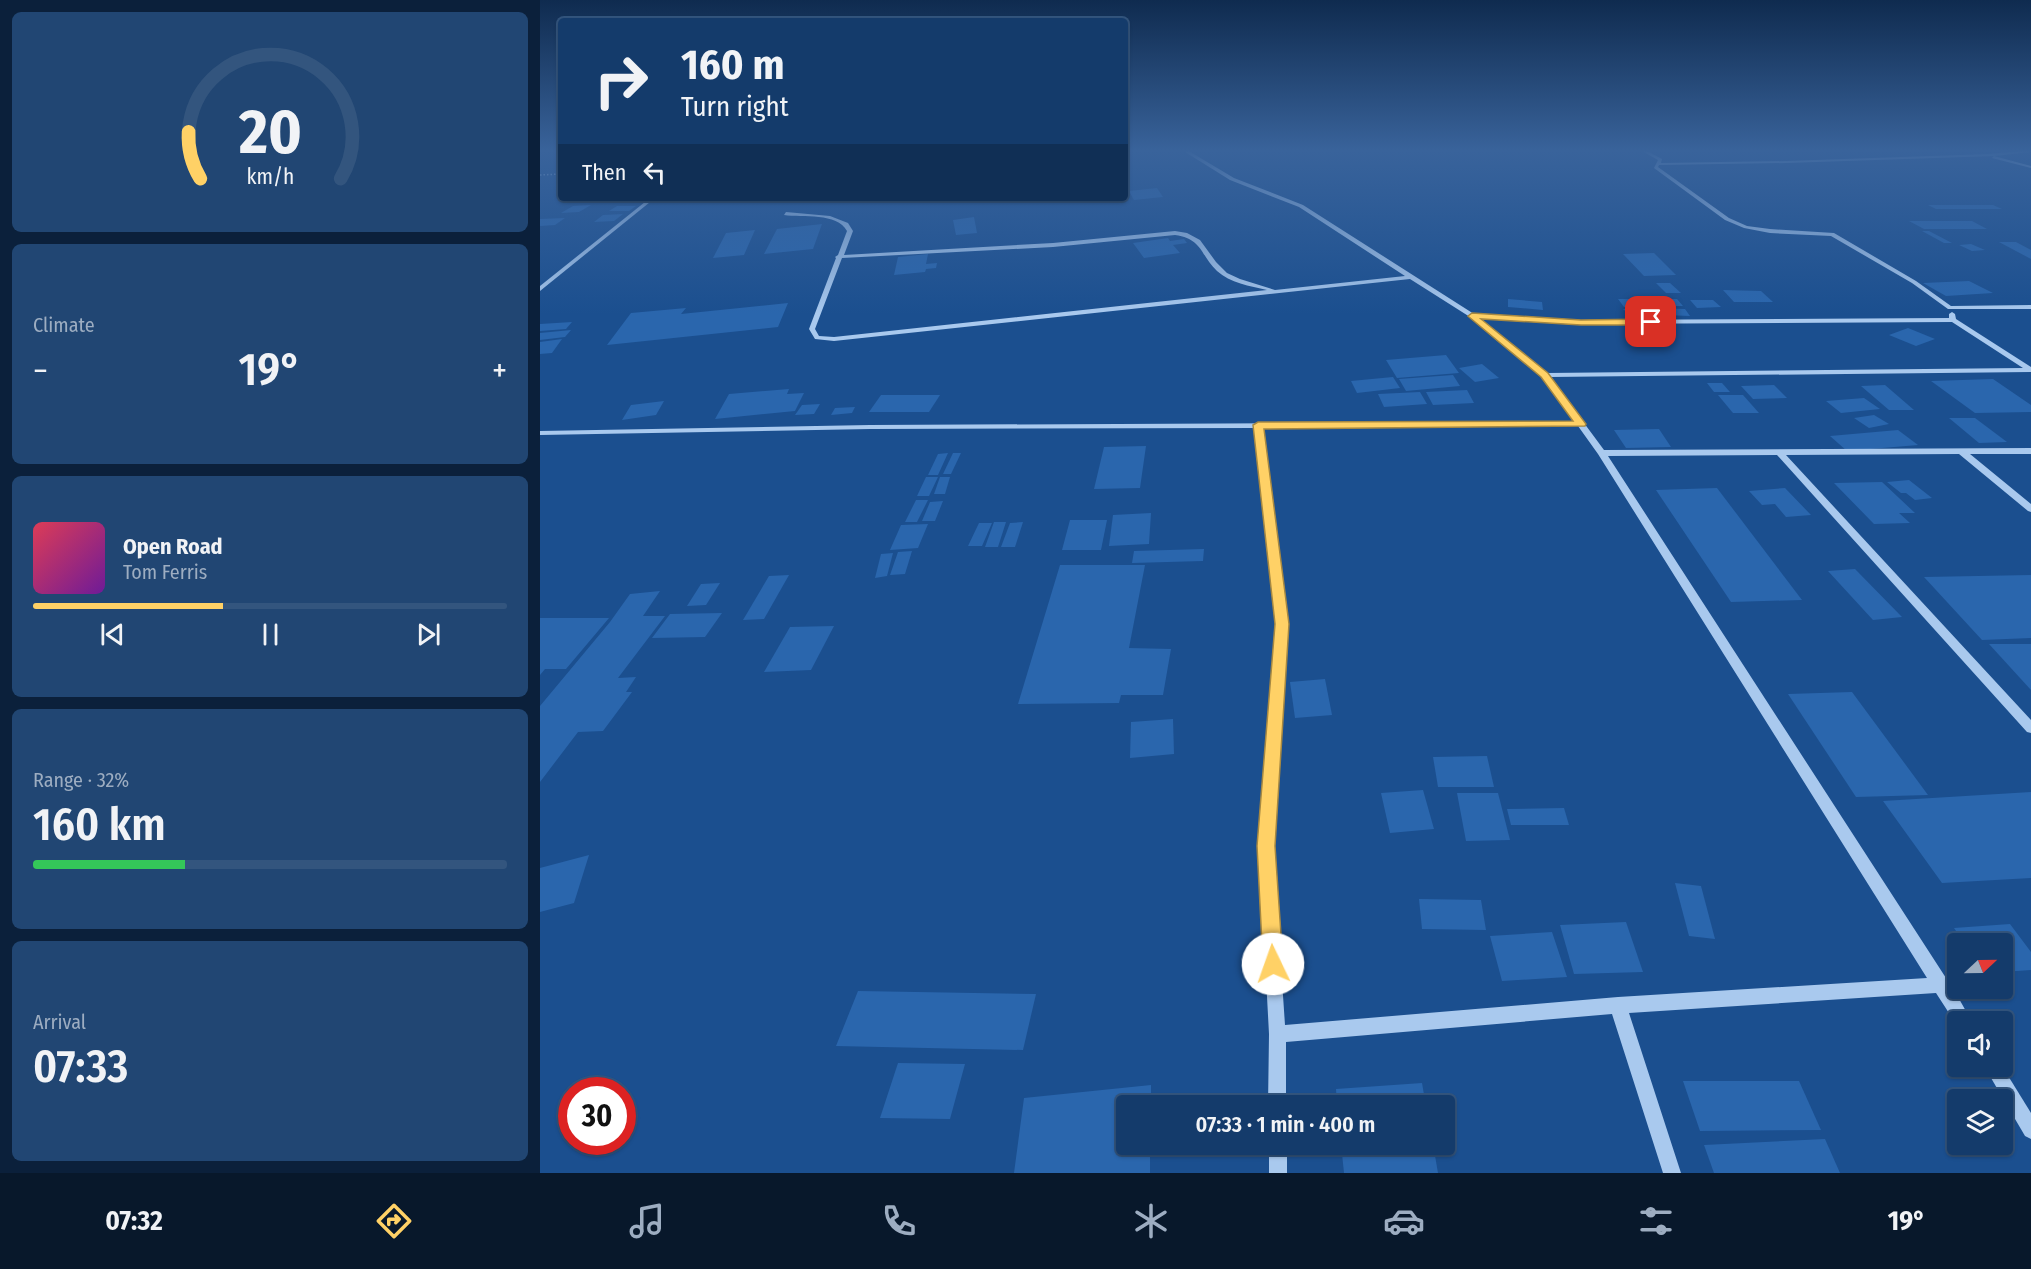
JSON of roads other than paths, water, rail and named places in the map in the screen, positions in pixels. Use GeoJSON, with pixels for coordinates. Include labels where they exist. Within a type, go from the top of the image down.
{"type":"FeatureCollection","features":[{"type":"Feature","properties":{"kind":"street"},"geometry":{"type":"LineString","coordinates":[[540,289],[645,205]]}},
{"type":"Feature","properties":{"kind":"street"},"geometry":{"type":"LineString","coordinates":[[1298,205],[1472,316],[1545,375],[1602,453],[1957,1011]]}},
{"type":"Feature","properties":{"kind":"street"},"geometry":{"type":"LineString","coordinates":[[1708,205],[1727,219],[1746,227],[1770,231],[1832,234],[1914,282],[1950,308],[2031,307]]}},
{"type":"Feature","properties":{"kind":"street"},"geometry":{"type":"LineString","coordinates":[[786,214],[828,217],[846,224],[850,231],[838,256],[812,329],[817,338],[834,339],[1409,277]]}},
{"type":"Feature","properties":{"kind":"street"},"geometry":{"type":"LineString","coordinates":[[838,256],[1053,245],[1190,234],[1220,270],[1277,292]]}},
{"type":"Feature","properties":{"kind":"street"},"geometry":{"type":"LineString","coordinates":[[1950,308],[1953,320]]}},
{"type":"Feature","properties":{"kind":"street"},"geometry":{"type":"LineString","coordinates":[[1472,316],[1581,322],[1953,320],[2031,370]]}},
{"type":"Feature","properties":{"kind":"street"},"geometry":{"type":"LineString","coordinates":[[1545,375],[2031,370]]}},
{"type":"Feature","properties":{"kind":"street"},"geometry":{"type":"LineString","coordinates":[[540,433],[870,427],[1581,424]]}},
{"type":"Feature","properties":{"kind":"street"},"geometry":{"type":"LineString","coordinates":[[1258,425],[1282,624],[1266,846],[1277,1034],[1277,1095]]}},
{"type":"Feature","properties":{"kind":"street"},"geometry":{"type":"LineString","coordinates":[[1961,451],[2031,509]]}},
{"type":"Feature","properties":{"kind":"street"},"geometry":{"type":"LineString","coordinates":[[1602,453],[2031,451]]}},
{"type":"Feature","properties":{"kind":"street"},"geometry":{"type":"LineString","coordinates":[[1779,452],[2031,728]]}},
{"type":"Feature","properties":{"kind":"street"},"geometry":{"type":"LineString","coordinates":[[1277,1034],[1618,1005],[1942,985]]}},
{"type":"Feature","properties":{"kind":"street"},"geometry":{"type":"LineString","coordinates":[[1618,1005],[1672,1173]]}},
{"type":"Feature","properties":{"kind":"street"},"geometry":{"type":"LineString","coordinates":[[1999,1077],[2031,1130]]}},
{"type":"Feature","properties":{"kind":"street"},"geometry":{"type":"LineString","coordinates":[[1278,1155],[1278,1173]]}}]}
